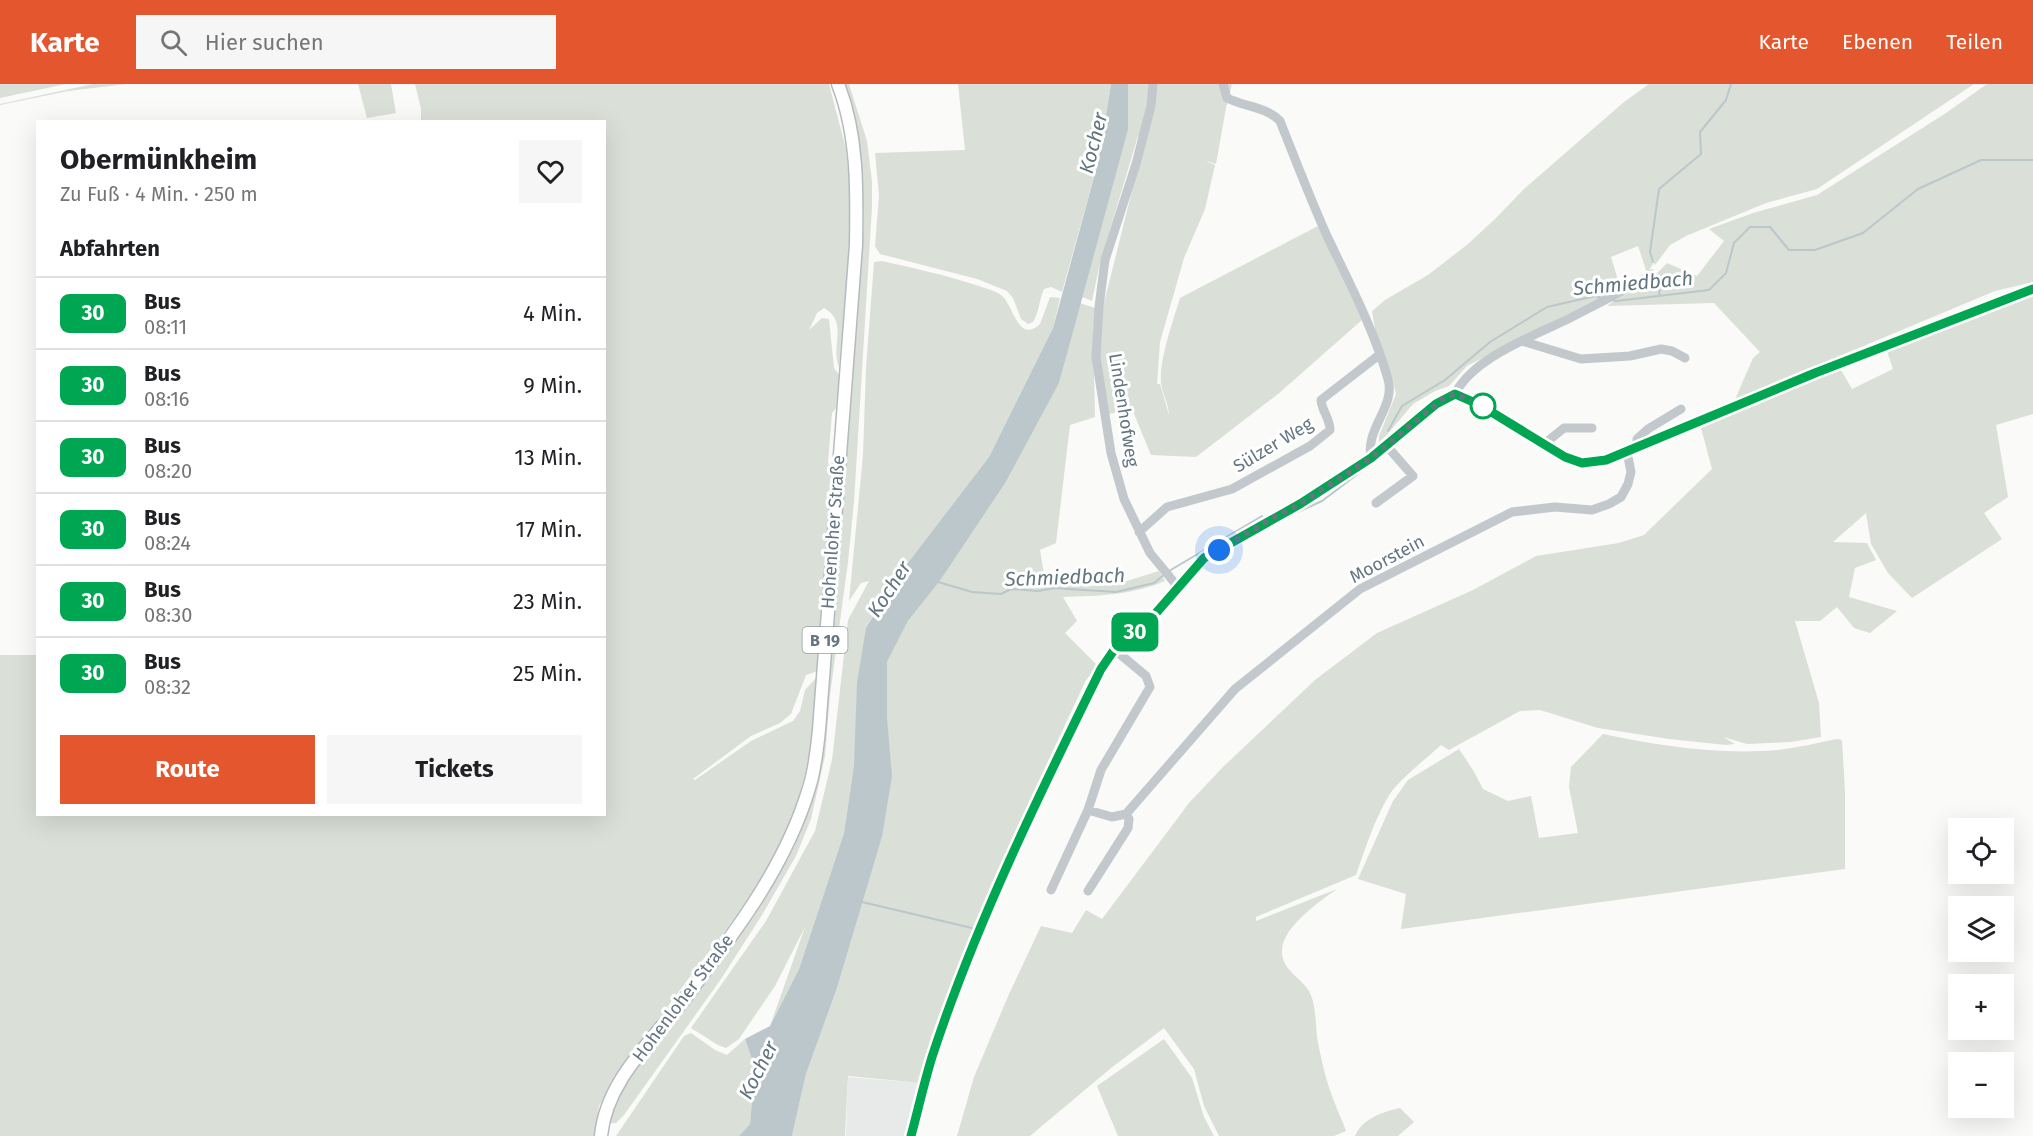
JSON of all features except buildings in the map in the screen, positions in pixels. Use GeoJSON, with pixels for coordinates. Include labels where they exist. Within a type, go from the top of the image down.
{"type":"FeatureCollection","features":[{"type":"Feature","properties":{"kind":"main road","name":"Hohenloher Straße"},"geometry":{"type":"LineString","coordinates":[[601,1136],[607,1108],[617,1086],[682,1002],[768,881],[792,834],[810,787],[819,730],[856,245],[857,193],[853,140],[838,84]]}},
{"type":"Feature","properties":{"kind":"street","name":"Lindenhofweg"},"geometry":{"type":"LineString","coordinates":[[1153,84],[1151,106],[1136,164],[1105,260],[1096,357],[1111,453],[1124,499],[1150,553],[1178,587]]}},
{"type":"Feature","properties":{"kind":"street"},"geometry":{"type":"LineString","coordinates":[[1223,84],[1227,98],[1271,112],[1280,121],[1308,193],[1366,320],[1390,390],[1389,398],[1374,429],[1370,445],[1371,458]]}},
{"type":"Feature","properties":{"kind":"street"},"geometry":{"type":"LineString","coordinates":[[911,1136],[932,1057],[974,944],[1043,787],[1101,669],[1114,650],[1156,613],[1204,558],[1300,504],[1371,458],[1436,404],[1455,394],[1467,376],[1490,359],[1599,304],[1652,274]]}},
{"type":"Feature","properties":{"kind":"street"},"geometry":{"type":"LineString","coordinates":[[1455,394],[1480,405],[1565,457],[1582,463],[1606,460],[1815,373],[2033,289]]}},
{"type":"Feature","properties":{"kind":"street"},"geometry":{"type":"LineString","coordinates":[[1522,341],[1581,359],[1630,356],[1661,349],[1672,351],[1685,358]]}},
{"type":"Feature","properties":{"kind":"street","name":"Sülzer Weg"},"geometry":{"type":"LineString","coordinates":[[1139,532],[1167,507],[1232,489],[1310,446],[1330,430],[1330,422],[1321,400],[1379,355]]}},
{"type":"Feature","properties":{"kind":"street"},"geometry":{"type":"LineString","coordinates":[[1637,447],[1637,439],[1648,429],[1681,409]]}},
{"type":"Feature","properties":{"kind":"street"},"geometry":{"type":"LineString","coordinates":[[1544,444],[1564,428],[1592,428]]}},
{"type":"Feature","properties":{"kind":"street"},"geometry":{"type":"LineString","coordinates":[[1376,502],[1413,476],[1386,445]]}},
{"type":"Feature","properties":{"kind":"street","name":"Moorstein"},"geometry":{"type":"LineString","coordinates":[[1088,891],[1128,828],[1130,819],[1126,814],[1235,689],[1360,589],[1512,512],[1555,507],[1592,510],[1609,504],[1621,496],[1628,484],[1631,472],[1627,452]]}},
{"type":"Feature","properties":{"kind":"street"},"geometry":{"type":"LineString","coordinates":[[1051,890],[1088,810],[1101,770],[1150,687],[1146,676],[1114,650]]}},
{"type":"Feature","properties":{"kind":"street"},"geometry":{"type":"LineString","coordinates":[[1088,810],[1112,817],[1126,814]]}},
{"type":"Feature","properties":{"kind":"shaded area"},"geometry":{"type":"Polygon","coordinates":[[[0,84],[66,84],[0,98],[0,84]]]}},
{"type":"Feature","properties":{"kind":"shaded area"},"geometry":{"type":"Polygon","coordinates":[[[93,84],[127,84],[68,91],[0,105],[0,104],[93,84]]]}},
{"type":"Feature","properties":{"kind":"shaded area"},"geometry":{"type":"Polygon","coordinates":[[[358,84],[391,84],[396,113],[367,118],[358,84]]]}},
{"type":"Feature","properties":{"kind":"shaded area"},"geometry":{"type":"Polygon","coordinates":[[[415,84],[829,84],[846,149],[851,199],[850,242],[839,367],[836,351],[838,335],[836,320],[824,308],[817,313],[809,330],[822,318],[829,319],[834,368],[839,375],[836,408],[832,413],[828,462],[832,476],[818,671],[806,675],[791,714],[780,723],[751,736],[693,779],[695,780],[751,741],[793,721],[800,711],[805,690],[816,678],[814,715],[806,769],[802,787],[781,843],[732,922],[659,1018],[612,1085],[599,1106],[595,1136],[0,1136],[0,655],[36,655],[36,816],[606,816],[606,120],[421,120],[421,109],[415,84]]]}},
{"type":"Feature","properties":{"kind":"shaded area"},"geometry":{"type":"Polygon","coordinates":[[[842,84],[849,84],[867,141],[872,182],[872,207],[854,502],[830,695],[825,756],[811,819],[796,856],[721,979],[624,1115],[616,1123],[607,1124],[632,1076],[767,895],[798,838],[815,785],[864,224],[861,168],[842,84]]]}},
{"type":"Feature","properties":{"kind":"shaded area"},"geometry":{"type":"Polygon","coordinates":[[[958,84],[1111,84],[1099,159],[1062,292],[1051,287],[1044,289],[1035,318],[1028,324],[1021,319],[1013,298],[1007,291],[977,279],[880,254],[875,246],[879,195],[875,153],[965,150],[958,84]]]}},
{"type":"Feature","properties":{"kind":"shaded area"},"geometry":{"type":"Polygon","coordinates":[[[1128,84],[1232,84],[1216,164],[1205,161],[1215,165],[1205,209],[1184,258],[1160,342],[1157,384],[1160,384],[1169,415],[1162,387],[1162,363],[1180,298],[1318,226],[1362,320],[1278,394],[1196,457],[1151,455],[1132,409],[1109,414],[1099,356],[1103,307],[1139,163],[1142,138],[1138,136],[1100,263],[1092,301],[1082,297],[1128,130],[1128,84]]]}},
{"type":"Feature","properties":{"kind":"shaded area"},"geometry":{"type":"Polygon","coordinates":[[[1649,84],[1974,84],[1817,189],[1766,203],[1686,236],[1670,245],[1655,265],[1650,257],[1653,264],[1647,273],[1638,246],[1611,257],[1620,287],[1467,366],[1449,386],[1413,404],[1379,444],[1379,436],[1396,394],[1376,335],[1372,311],[1385,300],[1428,275],[1468,244],[1524,189],[1624,102],[1649,84]]]}},
{"type":"Feature","properties":{"kind":"shaded area"},"geometry":{"type":"Polygon","coordinates":[[[1987,84],[2033,84],[2033,282],[1995,291],[1837,357],[1733,404],[1753,358],[1760,352],[1714,303],[1607,306],[1646,285],[1667,263],[1697,276],[1724,241],[1709,229],[1753,213],[1817,195],[1946,113],[1987,84]]]}},
{"type":"Feature","properties":{"kind":"shaded area"},"geometry":{"type":"Polygon","coordinates":[[[882,261],[953,278],[995,292],[1005,299],[1021,326],[1026,329],[1032,329],[1040,324],[1050,297],[1060,298],[1053,328],[989,457],[897,577],[866,628],[854,765],[844,833],[799,969],[770,1026],[805,927],[775,986],[739,1039],[726,1048],[691,1028],[766,921],[815,831],[832,760],[848,620],[869,581],[861,583],[849,601],[863,455],[866,368],[874,262],[882,261]]]}},
{"type":"Feature","properties":{"kind":"shaded area"},"geometry":{"type":"Polygon","coordinates":[[[2033,296],[2033,414],[1996,425],[2008,497],[1984,513],[2002,539],[1912,598],[1888,573],[1871,544],[1866,513],[1833,542],[1867,543],[1876,560],[1855,568],[1849,597],[1897,611],[1870,633],[1854,628],[1837,607],[1820,621],[1795,621],[1819,703],[1821,737],[1791,742],[1747,744],[1723,737],[1735,744],[1726,745],[1598,728],[1540,710],[1520,711],[1449,750],[1441,745],[1405,777],[1392,791],[1383,806],[1356,875],[1256,917],[1256,921],[1337,889],[1296,923],[1284,940],[1282,957],[1312,998],[1324,1068],[1346,1131],[1334,1136],[1219,1136],[1204,1106],[1194,1069],[1164,1028],[1111,1068],[1030,1136],[957,1136],[974,1077],[1041,926],[1072,933],[1086,910],[1102,919],[1189,803],[1223,767],[1315,680],[1377,633],[1473,590],[1536,556],[1619,543],[1644,535],[1712,469],[1701,428],[1729,416],[1731,412],[1783,390],[1841,370],[1852,389],[1893,369],[1887,351],[2000,305],[2033,296]]]}},
{"type":"Feature","properties":{"kind":"shaded area"},"geometry":{"type":"Polygon","coordinates":[[[1080,303],[1095,308],[1093,332],[1095,417],[1070,425],[1056,543],[1040,550],[1044,574],[1056,580],[1081,579],[1085,586],[1114,585],[1159,571],[1165,581],[1127,592],[1063,597],[1077,621],[1065,633],[1098,666],[1086,680],[995,878],[954,979],[921,1083],[848,1076],[845,1136],[792,1136],[806,1074],[837,988],[882,837],[887,662],[908,621],[939,582],[1059,383],[1080,303]]]}},
{"type":"Feature","properties":{"kind":"shaded area"},"geometry":{"type":"Polygon","coordinates":[[[1603,734],[1668,746],[1734,751],[1777,750],[1842,740],[1845,869],[1401,929],[1406,894],[1358,879],[1393,801],[1408,780],[1459,749],[1483,789],[1508,801],[1531,796],[1539,838],[1578,833],[1569,787],[1571,767],[1603,734]]]}},
{"type":"Feature","properties":{"kind":"shaded area"},"geometry":{"type":"Polygon","coordinates":[[[691,1033],[715,1050],[727,1055],[745,1039],[755,1068],[750,1124],[739,1136],[616,1136],[684,1036],[691,1033]]]}},
{"type":"Feature","properties":{"kind":"shaded area"},"geometry":{"type":"Polygon","coordinates":[[[1164,1039],[1192,1078],[1204,1117],[1214,1136],[1118,1136],[1097,1086],[1164,1039]]]}},
{"type":"Feature","properties":{"kind":"shaded area"},"geometry":{"type":"Polygon","coordinates":[[[848,1077],[921,1083],[907,1136],[846,1136],[848,1077]]]}},
{"type":"Feature","properties":{"kind":"shaded area"},"geometry":{"type":"Polygon","coordinates":[[[1400,1108],[1414,1122],[1398,1136],[1355,1136],[1368,1120],[1400,1108]]]}},
{"type":"Feature","properties":{"kind":"water","name":"Kocher"},"geometry":{"type":"Polygon","coordinates":[[[1111,84],[1128,84],[1128,130],[1059,383],[1005,483],[939,582],[908,621],[887,662],[887,718],[892,776],[882,837],[837,988],[806,1074],[792,1136],[739,1136],[750,1124],[755,1068],[745,1039],[770,1026],[799,969],[844,833],[854,765],[857,683],[866,628],[897,577],[989,457],[1053,328],[1099,159],[1111,84]]]}},
{"type":"Feature","properties":{"kind":"waterway"},"geometry":{"type":"LineString","coordinates":[[1653,262],[1650,252],[1659,189],[1701,154],[1700,132],[1726,100],[1731,84]]}},
{"type":"Feature","properties":{"kind":"waterway","name":"Schmiedbach"},"geometry":{"type":"LineString","coordinates":[[1611,300],[1709,290],[1726,273],[1734,243],[1750,227],[1770,227],[1789,250],[1815,250],[1863,233],[1918,189],[1981,160],[2033,160]]}},
{"type":"Feature","properties":{"kind":"waterway"},"geometry":{"type":"LineString","coordinates":[[1659,296],[1661,276]]}},
{"type":"Feature","properties":{"kind":"waterway","name":"Schmiedbach"},"geometry":{"type":"LineString","coordinates":[[1388,431],[1402,406],[1445,380],[1490,342],[1547,307],[1595,296],[1602,298]]}},
{"type":"Feature","properties":{"kind":"waterway","name":"Schmiedbach"},"geometry":{"type":"LineString","coordinates":[[1298,512],[1322,501],[1379,458]]}},
{"type":"Feature","properties":{"kind":"waterway","name":"Schmiedbach"},"geometry":{"type":"LineString","coordinates":[[1169,571],[1262,516]]}},
{"type":"Feature","properties":{"kind":"waterway","name":"Schmiedbach"},"geometry":{"type":"LineString","coordinates":[[938,582],[972,592],[1001,594],[1011,589],[1038,591],[1054,588],[1116,592],[1154,583],[1165,574]]}},
{"type":"Feature","properties":{"kind":"waterway"},"geometry":{"type":"LineString","coordinates":[[858,901],[972,928]]}},
{"type":"Feature","properties":{"kind":"bus line","name":"30"},"geometry":{"type":"LineString","coordinates":[[911,1136],[932,1057],[974,944],[1039,796],[1101,669],[1114,650],[1156,613],[1204,558],[1300,504],[1371,458],[1445,397],[1455,394],[1480,405],[1565,457],[1582,463],[1606,460],[1815,373],[2033,289]]}},
{"type":"Feature","properties":{"kind":"route"},"geometry":{"type":"LineString","coordinates":[[1219,550],[1300,504],[1371,458],[1445,397],[1455,394],[1483,406]]}}]}
